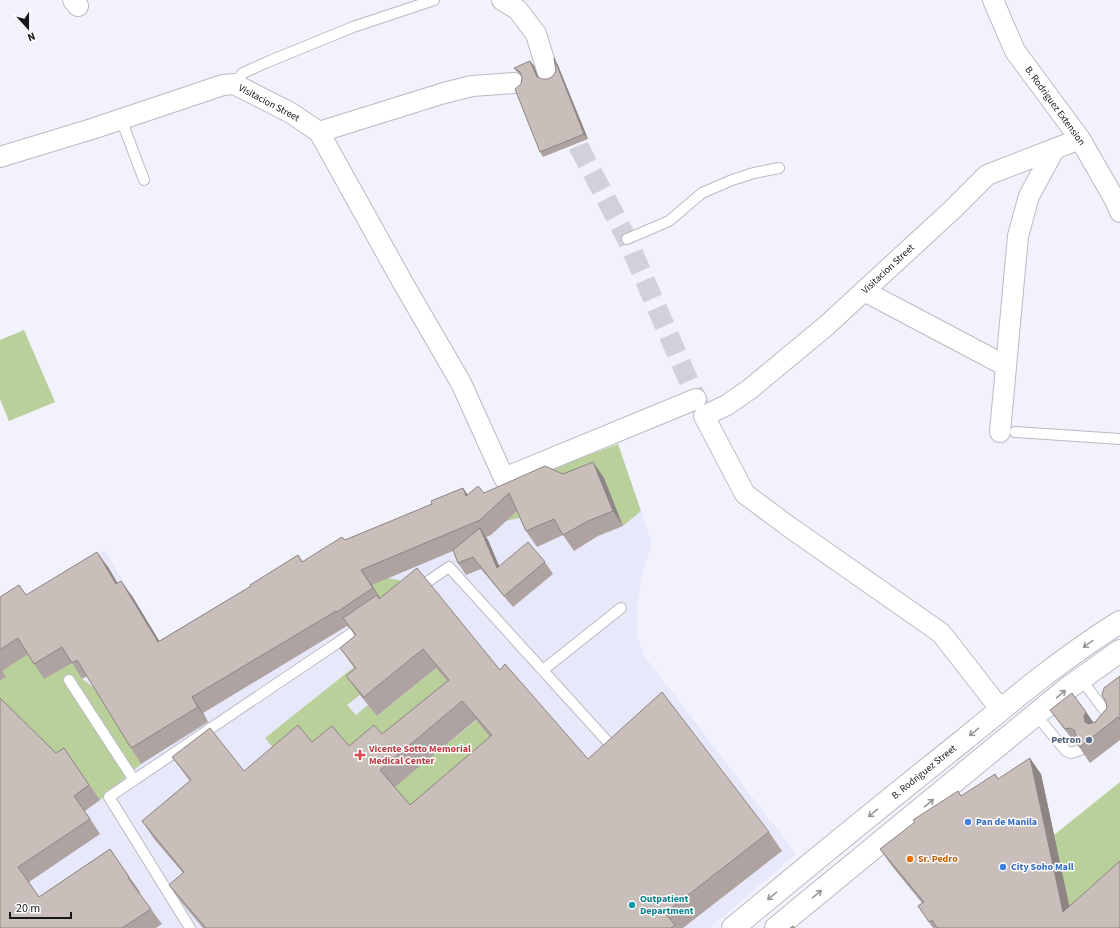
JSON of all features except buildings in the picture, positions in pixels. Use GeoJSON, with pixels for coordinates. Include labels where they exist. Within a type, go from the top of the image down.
{"type":"FeatureCollection","features":[{"type":"Feature","properties":{"kind":"main road","name":"B. Rodriguez Street"},"geometry":{"type":"LineString","coordinates":[[733,928],[1001,710],[1082,648],[1120,622]]}},
{"type":"Feature","properties":{"kind":"main road"},"geometry":{"type":"LineString","coordinates":[[776,928],[1036,715],[1081,679],[1120,651]]}},
{"type":"Feature","properties":{"kind":"street"},"geometry":{"type":"LineString","coordinates":[[502,0],[518,10],[536,34],[548,73]]}},
{"type":"Feature","properties":{"kind":"street","name":"B. Rodriguez Extension"},"geometry":{"type":"LineString","coordinates":[[994,0],[1015,51],[1080,139],[1115,200],[1120,212]]}},
{"type":"Feature","properties":{"kind":"street"},"geometry":{"type":"LineString","coordinates":[[319,132],[444,93],[472,86],[514,83]]}},
{"type":"Feature","properties":{"kind":"street","name":"Visitacion Street"},"geometry":{"type":"LineString","coordinates":[[0,157],[223,85],[234,84],[291,113],[319,132],[403,283],[461,383],[504,478],[700,407],[727,405],[750,389],[826,326],[952,210],[987,175],[1080,139]]}},
{"type":"Feature","properties":{"kind":"street"},"geometry":{"type":"LineString","coordinates":[[1008,432],[1006,366],[1018,236],[1029,196],[1054,150]]}},
{"type":"Feature","properties":{"kind":"street"},"geometry":{"type":"LineString","coordinates":[[864,291],[1006,366]]}},
{"type":"Feature","properties":{"kind":"street"},"geometry":{"type":"LineString","coordinates":[[700,407],[745,494],[788,526],[941,633],[1001,710]]}},
{"type":"Feature","properties":{"kind":"lane"},"geometry":{"type":"LineString","coordinates":[[234,84],[243,73],[265,63],[354,28],[434,0]]}},
{"type":"Feature","properties":{"kind":"lane"},"geometry":{"type":"LineString","coordinates":[[121,119],[144,180]]}},
{"type":"Feature","properties":{"kind":"lane"},"geometry":{"type":"LineString","coordinates":[[626,239],[669,220],[702,193],[732,180],[754,173],[779,168]]}},
{"type":"Feature","properties":{"kind":"lane"},"geometry":{"type":"LineString","coordinates":[[1008,432],[1120,439]]}},
{"type":"Feature","properties":{"kind":"lane"},"geometry":{"type":"LineString","coordinates":[[409,594],[449,567],[619,755]]}},
{"type":"Feature","properties":{"kind":"lane"},"geometry":{"type":"LineString","coordinates":[[543,670],[621,608]]}},
{"type":"Feature","properties":{"kind":"lane"},"geometry":{"type":"LineString","coordinates":[[190,928],[110,797],[370,621]]}},
{"type":"Feature","properties":{"kind":"lane"},"geometry":{"type":"LineString","coordinates":[[1081,679],[1112,719],[1112,722],[1106,729]]}},
{"type":"Feature","properties":{"kind":"lane"},"geometry":{"type":"LineString","coordinates":[[70,680],[134,780]]}},
{"type":"Feature","properties":{"kind":"lane"},"geometry":{"type":"LineString","coordinates":[[1036,715],[1066,751],[1071,753],[1080,750]]}},
{"type":"Feature","properties":{"kind":"shaded area","name":"Vicente Sotto Memorial Medical Center"},"geometry":{"type":"Polygon","coordinates":[[[618,444],[652,543],[642,575],[638,605],[637,631],[643,654],[796,854],[710,928],[0,928],[0,609],[26,599],[105,550],[168,656],[354,552],[618,444]]]}},
{"type":"Feature","properties":{"kind":"green space"},"geometry":{"type":"Polygon","coordinates":[[[24,330],[55,402],[9,421],[0,399],[0,340],[24,330]]]}},
{"type":"Feature","properties":{"kind":"green space"},"geometry":{"type":"Polygon","coordinates":[[[618,444],[641,511],[623,526],[604,478],[574,490],[555,481],[516,499],[524,517],[506,521],[489,501],[477,512],[473,503],[442,516],[443,519],[376,547],[389,578],[430,587],[361,643],[349,625],[383,604],[368,579],[381,570],[371,554],[359,561],[354,553],[497,489],[618,444]]]}},
{"type":"Feature","properties":{"kind":"green space"},"geometry":{"type":"Polygon","coordinates":[[[7,650],[73,663],[82,679],[96,689],[141,764],[100,800],[74,763],[0,801],[0,666],[7,650]]]}},
{"type":"Feature","properties":{"kind":"green space"},"geometry":{"type":"Polygon","coordinates":[[[354,667],[370,687],[347,705],[356,715],[368,705],[377,716],[436,668],[462,699],[395,753],[287,765],[265,738],[354,667]]]}},
{"type":"Feature","properties":{"kind":"green space"},"geometry":{"type":"Polygon","coordinates":[[[488,711],[503,729],[424,824],[381,791],[408,776],[488,711]]]}},
{"type":"Feature","properties":{"kind":"green space"},"geometry":{"type":"Polygon","coordinates":[[[1120,782],[1120,886],[1074,927],[1054,835],[1120,782]]]}},
{"type":"Feature","properties":{"kind":"tunnel"},"geometry":{"type":"LineString","coordinates":[[567,118],[579,147],[627,239],[703,414]]}},
{"type":"Feature","properties":{"kind":"place","name":"Petron"},"geometry":{"type":"Point","coordinates":[1089,740]}},
{"type":"Feature","properties":{"kind":"place","name":"Vicente Sotto Memorial Medical Center"},"geometry":{"type":"Point","coordinates":[360,755]}},
{"type":"Feature","properties":{"kind":"place","name":"Pan de Manila"},"geometry":{"type":"Point","coordinates":[968,822]}},
{"type":"Feature","properties":{"kind":"place","name":"Sr. Pedro"},"geometry":{"type":"Point","coordinates":[910,859]}},
{"type":"Feature","properties":{"kind":"place","name":"City Soho Mall"},"geometry":{"type":"Point","coordinates":[1003,867]}},
{"type":"Feature","properties":{"kind":"place","name":"Outpatient Department"},"geometry":{"type":"Point","coordinates":[632,905]}}]}
